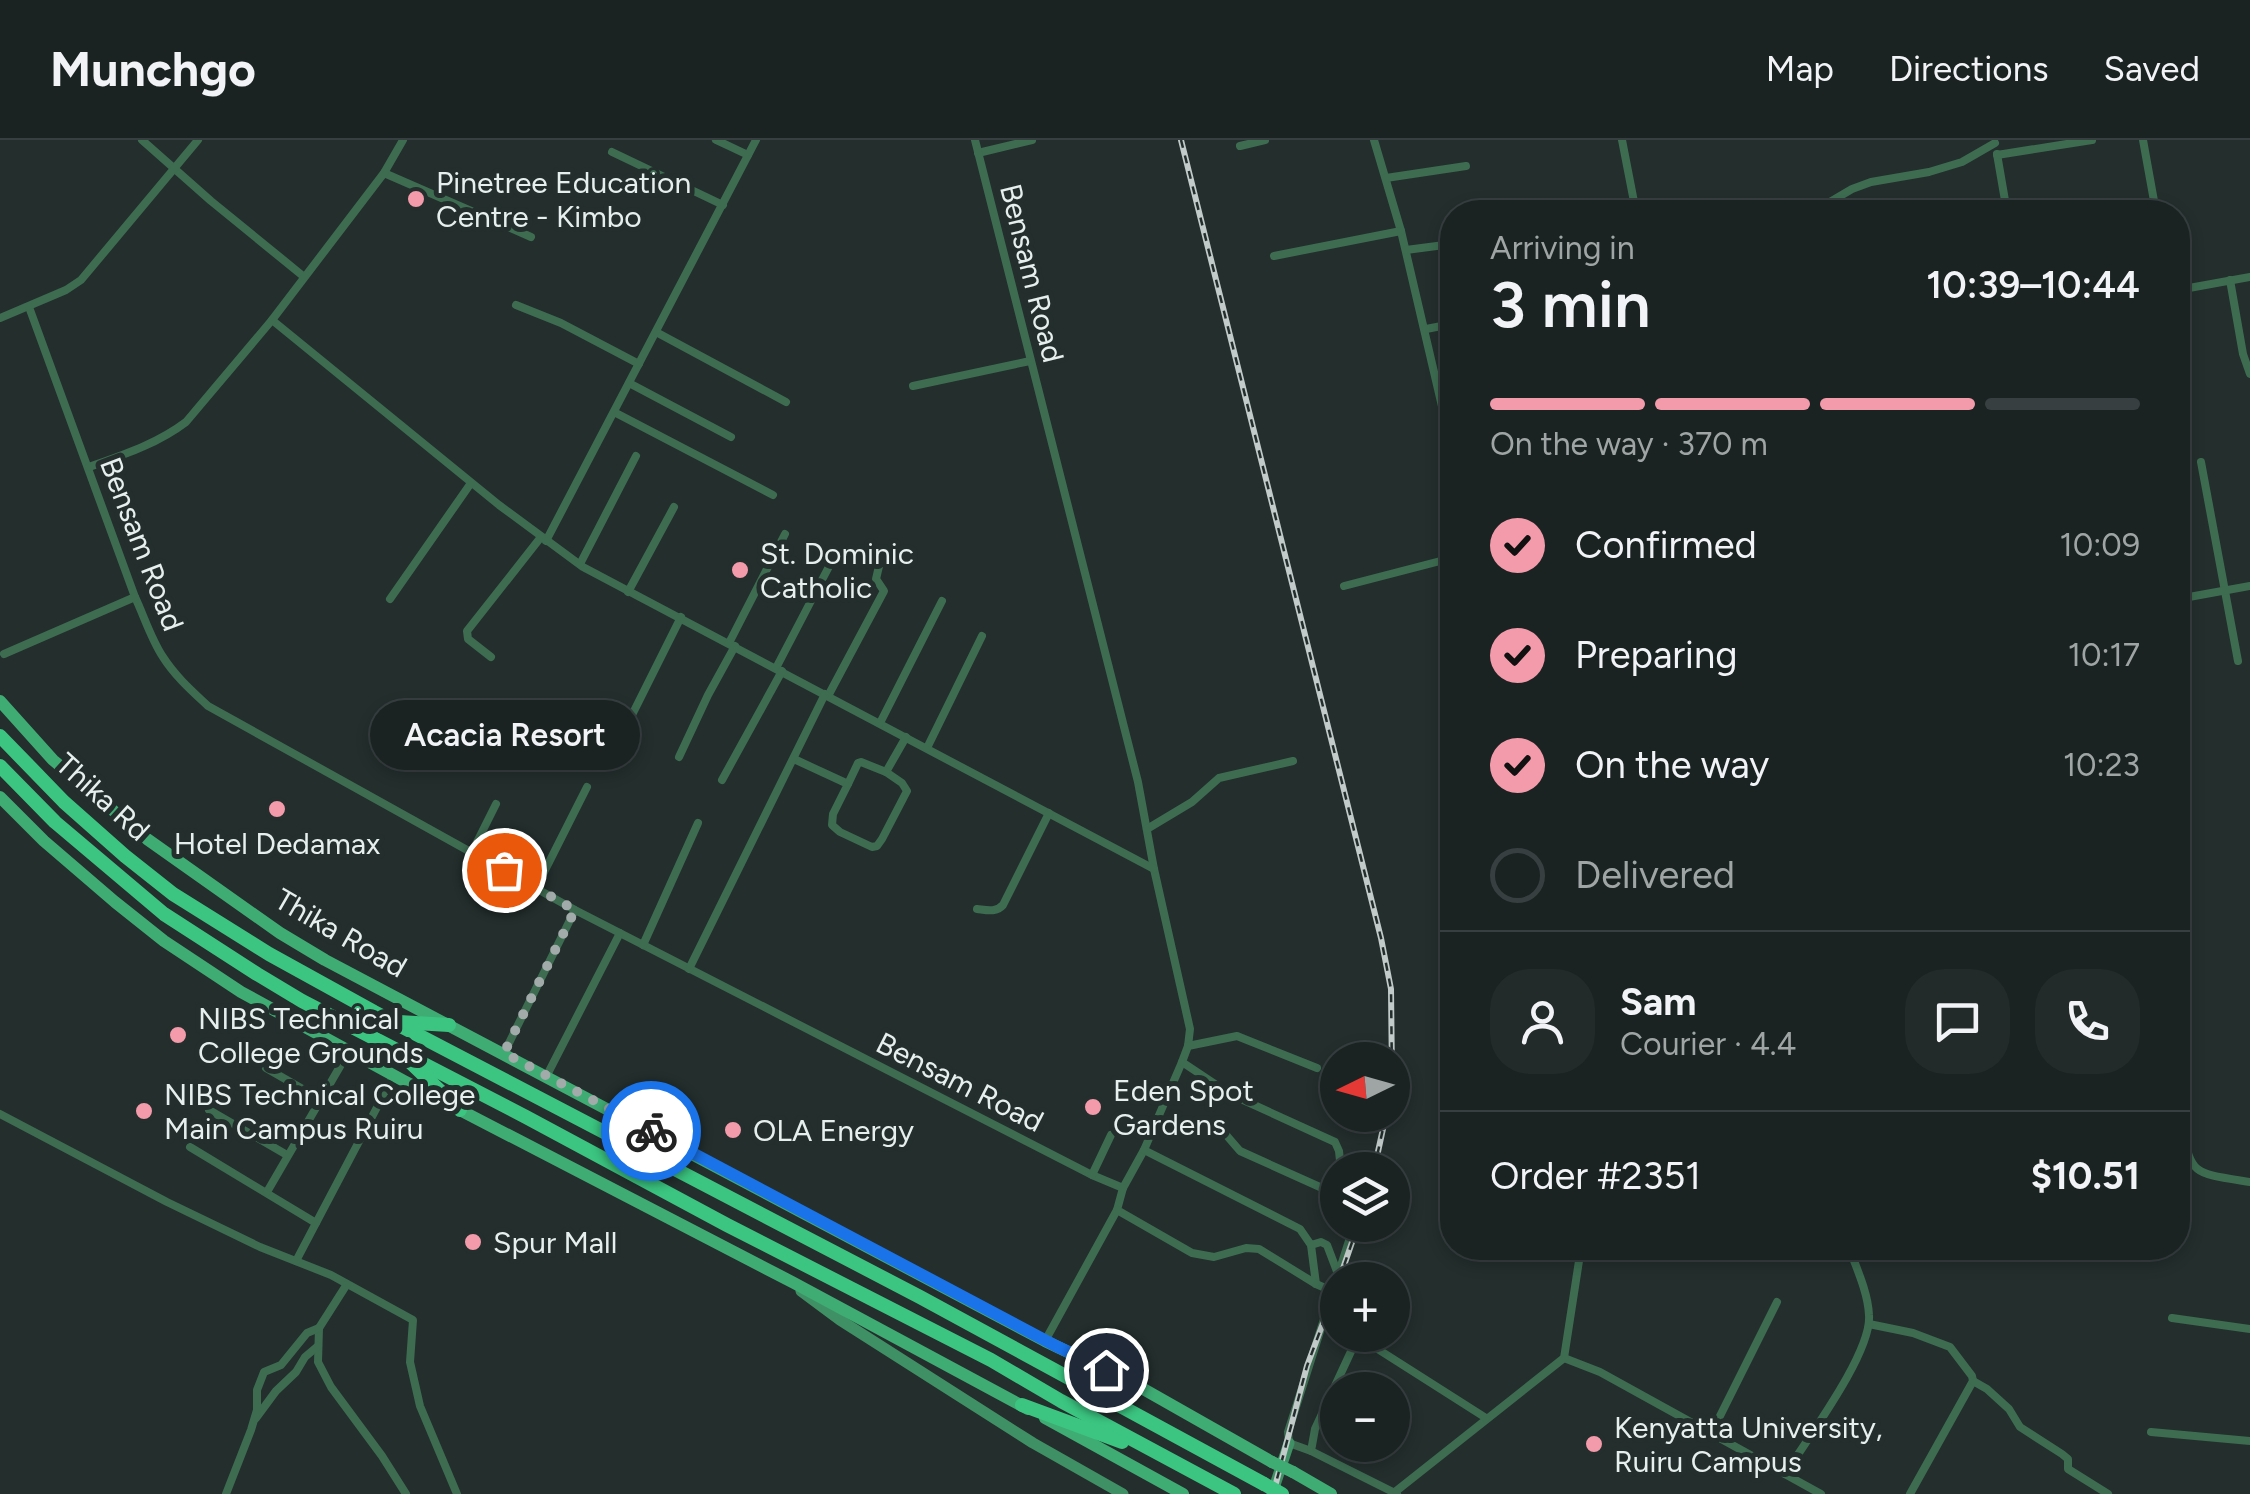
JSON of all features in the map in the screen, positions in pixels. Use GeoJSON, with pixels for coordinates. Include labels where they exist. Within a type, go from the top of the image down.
{"type":"FeatureCollection","features":[{"type":"Feature","properties":{"kind":"highway","name":"Thika Rd"},"geometry":{"type":"LineString","coordinates":[[0,736],[64,802],[173,894]]}},
{"type":"Feature","properties":{"kind":"highway"},"geometry":{"type":"LineString","coordinates":[[0,766],[55,822],[164,914],[302,1001],[991,1360],[1234,1494]]}},
{"type":"Feature","properties":{"kind":"highway","name":"Thika Road"},"geometry":{"type":"LineString","coordinates":[[173,894],[268,954],[920,1297],[1282,1494]]}},
{"type":"Feature","properties":{"kind":"highway"},"geometry":{"type":"LineString","coordinates":[[394,1022],[449,1025]]}},
{"type":"Feature","properties":{"kind":"highway"},"geometry":{"type":"LineString","coordinates":[[395,1048],[460,1110]]}},
{"type":"Feature","properties":{"kind":"highway"},"geometry":{"type":"LineString","coordinates":[[1022,1406],[1165,1458]]}},
{"type":"Feature","properties":{"kind":"main road","name":"Thika Road"},"geometry":{"type":"LineString","coordinates":[[0,701],[53,760],[147,839],[280,933],[546,1077],[1131,1382],[1331,1494]]}},
{"type":"Feature","properties":{"kind":"main road"},"geometry":{"type":"LineString","coordinates":[[0,797],[44,842],[164,941],[241,992],[794,1282],[1184,1494]]}},
{"type":"Feature","properties":{"kind":"street"},"geometry":{"type":"LineString","coordinates":[[142,140],[303,276]]}},
{"type":"Feature","properties":{"kind":"street"},"geometry":{"type":"LineString","coordinates":[[0,318],[81,280],[198,140]]}},
{"type":"Feature","properties":{"kind":"street"},"geometry":{"type":"LineString","coordinates":[[88,467],[148,445],[186,422],[272,320],[384,173],[403,140]]}},
{"type":"Feature","properties":{"kind":"street"},"geometry":{"type":"LineString","coordinates":[[716,140],[748,155]]}},
{"type":"Feature","properties":{"kind":"street"},"geometry":{"type":"LineString","coordinates":[[491,657],[468,639],[466,631],[543,539],[630,383],[756,140]]}},
{"type":"Feature","properties":{"kind":"street","name":"Bensam Road"},"geometry":{"type":"LineString","coordinates":[[28,307],[135,596],[161,655],[208,706],[575,910],[1123,1188],[1182,1062],[1190,1030],[1138,782],[975,140]]}},
{"type":"Feature","properties":{"kind":"street"},"geometry":{"type":"LineString","coordinates":[[978,153],[1032,140]]}},
{"type":"Feature","properties":{"kind":"street"},"geometry":{"type":"LineString","coordinates":[[1240,146],[1265,140]]}},
{"type":"Feature","properties":{"kind":"street"},"geometry":{"type":"LineString","coordinates":[[1374,140],[1406,250],[1440,394]]}},
{"type":"Feature","properties":{"kind":"street"},"geometry":{"type":"LineString","coordinates":[[1622,140],[1634,200]]}},
{"type":"Feature","properties":{"kind":"street"},"geometry":{"type":"LineString","coordinates":[[1997,154],[2092,140]]}},
{"type":"Feature","properties":{"kind":"street"},"geometry":{"type":"LineString","coordinates":[[2143,140],[2154,200]]}},
{"type":"Feature","properties":{"kind":"street"},"geometry":{"type":"LineString","coordinates":[[1833,200],[1871,182],[1962,162],[1994,142],[2005,200]]}},
{"type":"Feature","properties":{"kind":"street"},"geometry":{"type":"LineString","coordinates":[[612,152],[723,205]]}},
{"type":"Feature","properties":{"kind":"street"},"geometry":{"type":"LineString","coordinates":[[1386,178],[1466,166]]}},
{"type":"Feature","properties":{"kind":"street"},"geometry":{"type":"LineString","coordinates":[[384,173],[531,238]]}},
{"type":"Feature","properties":{"kind":"street"},"geometry":{"type":"LineString","coordinates":[[1274,256],[1401,231]]}},
{"type":"Feature","properties":{"kind":"street"},"geometry":{"type":"LineString","coordinates":[[1406,250],[1440,246]]}},
{"type":"Feature","properties":{"kind":"street"},"geometry":{"type":"LineString","coordinates":[[2190,288],[2250,276]]}},
{"type":"Feature","properties":{"kind":"street"},"geometry":{"type":"LineString","coordinates":[[2230,280],[2242,354],[2250,374]]}},
{"type":"Feature","properties":{"kind":"street"},"geometry":{"type":"LineString","coordinates":[[516,305],[562,323],[640,364]]}},
{"type":"Feature","properties":{"kind":"street"},"geometry":{"type":"LineString","coordinates":[[272,320],[471,483],[580,564],[1154,869]]}},
{"type":"Feature","properties":{"kind":"street"},"geometry":{"type":"LineString","coordinates":[[1426,329],[1440,326]]}},
{"type":"Feature","properties":{"kind":"street"},"geometry":{"type":"LineString","coordinates":[[656,332],[786,402]]}},
{"type":"Feature","properties":{"kind":"street"},"geometry":{"type":"LineString","coordinates":[[914,386],[1030,361]]}},
{"type":"Feature","properties":{"kind":"street"},"geometry":{"type":"LineString","coordinates":[[630,383],[731,436]]}},
{"type":"Feature","properties":{"kind":"street"},"geometry":{"type":"LineString","coordinates":[[614,412],[772,495]]}},
{"type":"Feature","properties":{"kind":"street"},"geometry":{"type":"LineString","coordinates":[[580,564],[636,456]]}},
{"type":"Feature","properties":{"kind":"street"},"geometry":{"type":"LineString","coordinates":[[2201,462],[2238,661]]}},
{"type":"Feature","properties":{"kind":"street"},"geometry":{"type":"LineString","coordinates":[[390,599],[471,483]]}},
{"type":"Feature","properties":{"kind":"street"},"geometry":{"type":"LineString","coordinates":[[628,592],[674,507]]}},
{"type":"Feature","properties":{"kind":"street"},"geometry":{"type":"LineString","coordinates":[[679,757],[785,534]]}},
{"type":"Feature","properties":{"kind":"street"},"geometry":{"type":"LineString","coordinates":[[722,780],[836,554]]}},
{"type":"Feature","properties":{"kind":"street"},"geometry":{"type":"LineString","coordinates":[[1344,586],[1440,561]]}},
{"type":"Feature","properties":{"kind":"street"},"geometry":{"type":"LineString","coordinates":[[690,969],[794,759],[884,592],[876,580],[880,562]]}},
{"type":"Feature","properties":{"kind":"street"},"geometry":{"type":"LineString","coordinates":[[2190,597],[2250,586]]}},
{"type":"Feature","properties":{"kind":"street"},"geometry":{"type":"LineString","coordinates":[[4,654],[135,596]]}},
{"type":"Feature","properties":{"kind":"street"},"geometry":{"type":"LineString","coordinates":[[880,724],[942,602]]}},
{"type":"Feature","properties":{"kind":"street"},"geometry":{"type":"LineString","coordinates":[[631,718],[681,618]]}},
{"type":"Feature","properties":{"kind":"street"},"geometry":{"type":"LineString","coordinates":[[927,748],[982,636]]}},
{"type":"Feature","properties":{"kind":"street"},"geometry":{"type":"LineString","coordinates":[[886,772],[906,737]]}},
{"type":"Feature","properties":{"kind":"street"},"geometry":{"type":"LineString","coordinates":[[794,759],[848,784]]}},
{"type":"Feature","properties":{"kind":"street"},"geometry":{"type":"LineString","coordinates":[[862,762],[902,782],[906,791],[877,846],[872,847],[832,825],[848,784],[862,762]]}},
{"type":"Feature","properties":{"kind":"street"},"geometry":{"type":"LineString","coordinates":[[1146,830],[1192,802],[1220,778],[1293,762]]}},
{"type":"Feature","properties":{"kind":"street"},"geometry":{"type":"LineString","coordinates":[[536,888],[587,787]]}},
{"type":"Feature","properties":{"kind":"street"},"geometry":{"type":"LineString","coordinates":[[472,852],[496,804]]}},
{"type":"Feature","properties":{"kind":"street"},"geometry":{"type":"LineString","coordinates":[[977,910],[999,909],[1002,905],[1049,813]]}},
{"type":"Feature","properties":{"kind":"street"},"geometry":{"type":"LineString","coordinates":[[643,945],[698,823]]}},
{"type":"Feature","properties":{"kind":"street"},"geometry":{"type":"LineString","coordinates":[[504,1053],[575,910]]}},
{"type":"Feature","properties":{"kind":"street"},"geometry":{"type":"LineString","coordinates":[[546,1077],[620,933]]}},
{"type":"Feature","properties":{"kind":"street"},"geometry":{"type":"LineString","coordinates":[[1188,1046],[1237,1036],[1317,1068]]}},
{"type":"Feature","properties":{"kind":"street"},"geometry":{"type":"LineString","coordinates":[[267,1192],[349,1050]]}},
{"type":"Feature","properties":{"kind":"street"},"geometry":{"type":"LineString","coordinates":[[1182,1062],[1230,1094],[1335,1142],[1339,1152]]}},
{"type":"Feature","properties":{"kind":"street"},"geometry":{"type":"LineString","coordinates":[[266,1068],[320,1099]]}},
{"type":"Feature","properties":{"kind":"street"},"geometry":{"type":"LineString","coordinates":[[296,1261],[394,1075]]}},
{"type":"Feature","properties":{"kind":"street"},"geometry":{"type":"LineString","coordinates":[[209,1110],[287,1155]]}},
{"type":"Feature","properties":{"kind":"street"},"geometry":{"type":"LineString","coordinates":[[0,1114],[152,1194],[347,1284],[413,1320],[410,1362],[420,1406],[456,1494]]}},
{"type":"Feature","properties":{"kind":"street"},"geometry":{"type":"LineString","coordinates":[[1156,1123],[1222,1129],[1239,1150],[1320,1187]]}},
{"type":"Feature","properties":{"kind":"street"},"geometry":{"type":"LineString","coordinates":[[1092,1175],[1110,1135]]}},
{"type":"Feature","properties":{"kind":"street"},"geometry":{"type":"LineString","coordinates":[[190,1147],[316,1223]]}},
{"type":"Feature","properties":{"kind":"street"},"geometry":{"type":"LineString","coordinates":[[1144,1150],[1300,1229],[1311,1245],[1316,1284]]}},
{"type":"Feature","properties":{"kind":"street"},"geometry":{"type":"LineString","coordinates":[[2190,1161],[2198,1172],[2250,1182]]}},
{"type":"Feature","properties":{"kind":"street"},"geometry":{"type":"LineString","coordinates":[[1045,1340],[1117,1210],[1123,1188]]}},
{"type":"Feature","properties":{"kind":"street"},"geometry":{"type":"LineString","coordinates":[[1117,1210],[1192,1253],[1214,1257],[1246,1248],[1259,1249],[1320,1286]]}},
{"type":"Feature","properties":{"kind":"street"},"geometry":{"type":"LineString","coordinates":[[1311,1245],[1327,1245],[1333,1262]]}},
{"type":"Feature","properties":{"kind":"street"},"geometry":{"type":"LineString","coordinates":[[1289,1443],[1396,1493],[1564,1358],[1579,1260]]}},
{"type":"Feature","properties":{"kind":"street"},"geometry":{"type":"LineString","coordinates":[[1785,1474],[1858,1360],[1868,1332],[1870,1314],[1854,1260]]}},
{"type":"Feature","properties":{"kind":"street"},"geometry":{"type":"LineString","coordinates":[[794,1282],[810,1299],[855,1330],[1033,1443],[1122,1494]]}},
{"type":"Feature","properties":{"kind":"street"},"geometry":{"type":"LineString","coordinates":[[347,1284],[320,1328],[318,1362],[406,1494]]}},
{"type":"Feature","properties":{"kind":"street"},"geometry":{"type":"LineString","coordinates":[[1711,1434],[1777,1302]]}},
{"type":"Feature","properties":{"kind":"street"},"geometry":{"type":"LineString","coordinates":[[2172,1318],[2250,1329]]}},
{"type":"Feature","properties":{"kind":"street"},"geometry":{"type":"LineString","coordinates":[[1869,1324],[1912,1333],[1950,1347],[1973,1381],[1987,1388],[2009,1409],[2020,1427],[2068,1459],[2068,1469],[2108,1494]]}},
{"type":"Feature","properties":{"kind":"street"},"geometry":{"type":"LineString","coordinates":[[226,1494],[254,1422],[257,1390],[264,1372],[280,1365],[307,1334],[320,1328]]}},
{"type":"Feature","properties":{"kind":"street"},"geometry":{"type":"LineString","coordinates":[[1268,1489],[1289,1443],[1288,1432],[1320,1329]]}},
{"type":"Feature","properties":{"kind":"street"},"geometry":{"type":"LineString","coordinates":[[1311,1451],[1315,1429],[1359,1341],[1365,1341],[1486,1418]]}},
{"type":"Feature","properties":{"kind":"street"},"geometry":{"type":"LineString","coordinates":[[254,1422],[276,1390],[318,1346]]}},
{"type":"Feature","properties":{"kind":"street"},"geometry":{"type":"LineString","coordinates":[[1564,1358],[1600,1372],[1822,1494]]}},
{"type":"Feature","properties":{"kind":"street"},"geometry":{"type":"LineString","coordinates":[[1910,1494],[1973,1381]]}},
{"type":"Feature","properties":{"kind":"street"},"geometry":{"type":"LineString","coordinates":[[2151,1432],[2250,1441]]}},
{"type":"Feature","properties":{"kind":"railway"},"geometry":{"type":"LineString","coordinates":[[1181,140],[1381,938],[1391,989],[1392,1042]]}},
{"type":"Feature","properties":{"kind":"railway"},"geometry":{"type":"LineString","coordinates":[[1378,1152],[1382,1132]]}},
{"type":"Feature","properties":{"kind":"railway"},"geometry":{"type":"LineString","coordinates":[[1345,1262],[1352,1242]]}},
{"type":"Feature","properties":{"kind":"railway"},"geometry":{"type":"LineString","coordinates":[[1273,1494],[1320,1331]]}},
{"type":"Feature","properties":{"kind":"way so far"},"geometry":{"type":"LineString","coordinates":[[504,870],[575,910],[504,1053],[651,1131]]}},
{"type":"Feature","properties":{"kind":"place","name":"Pinetree Education Centre - Kimbo"},"geometry":{"type":"Point","coordinates":[416,199]}},
{"type":"Feature","properties":{"kind":"place","name":"St. Dominic Catholic"},"geometry":{"type":"Point","coordinates":[740,570]}},
{"type":"Feature","properties":{"kind":"place","name":"Hotel Dedamax"},"geometry":{"type":"Point","coordinates":[277,809]}},
{"type":"Feature","properties":{"kind":"place","name":"Acacia Resort"},"geometry":{"type":"Point","coordinates":[504,870]}},
{"type":"Feature","properties":{"kind":"place","name":"NIBS Technical College Grounds"},"geometry":{"type":"Point","coordinates":[178,1035]}},
{"type":"Feature","properties":{"kind":"place","name":"Eden Spot Gardens"},"geometry":{"type":"Point","coordinates":[1093,1107]}},
{"type":"Feature","properties":{"kind":"place","name":"NIBS Technical College Main Campus Ruiru"},"geometry":{"type":"Point","coordinates":[144,1111]}},
{"type":"Feature","properties":{"kind":"place","name":"OLA Energy"},"geometry":{"type":"Point","coordinates":[733,1130]}},
{"type":"Feature","properties":{"kind":"place","name":"Spur Mall"},"geometry":{"type":"Point","coordinates":[473,1242]}},
{"type":"Feature","properties":{"kind":"place","name":"Kenyatta University, Ruiru Campus"},"geometry":{"type":"Point","coordinates":[1594,1444]}},
{"type":"Feature","properties":{"kind":"route"},"geometry":{"type":"LineString","coordinates":[[651,1131],[1106,1370]]}}]}
